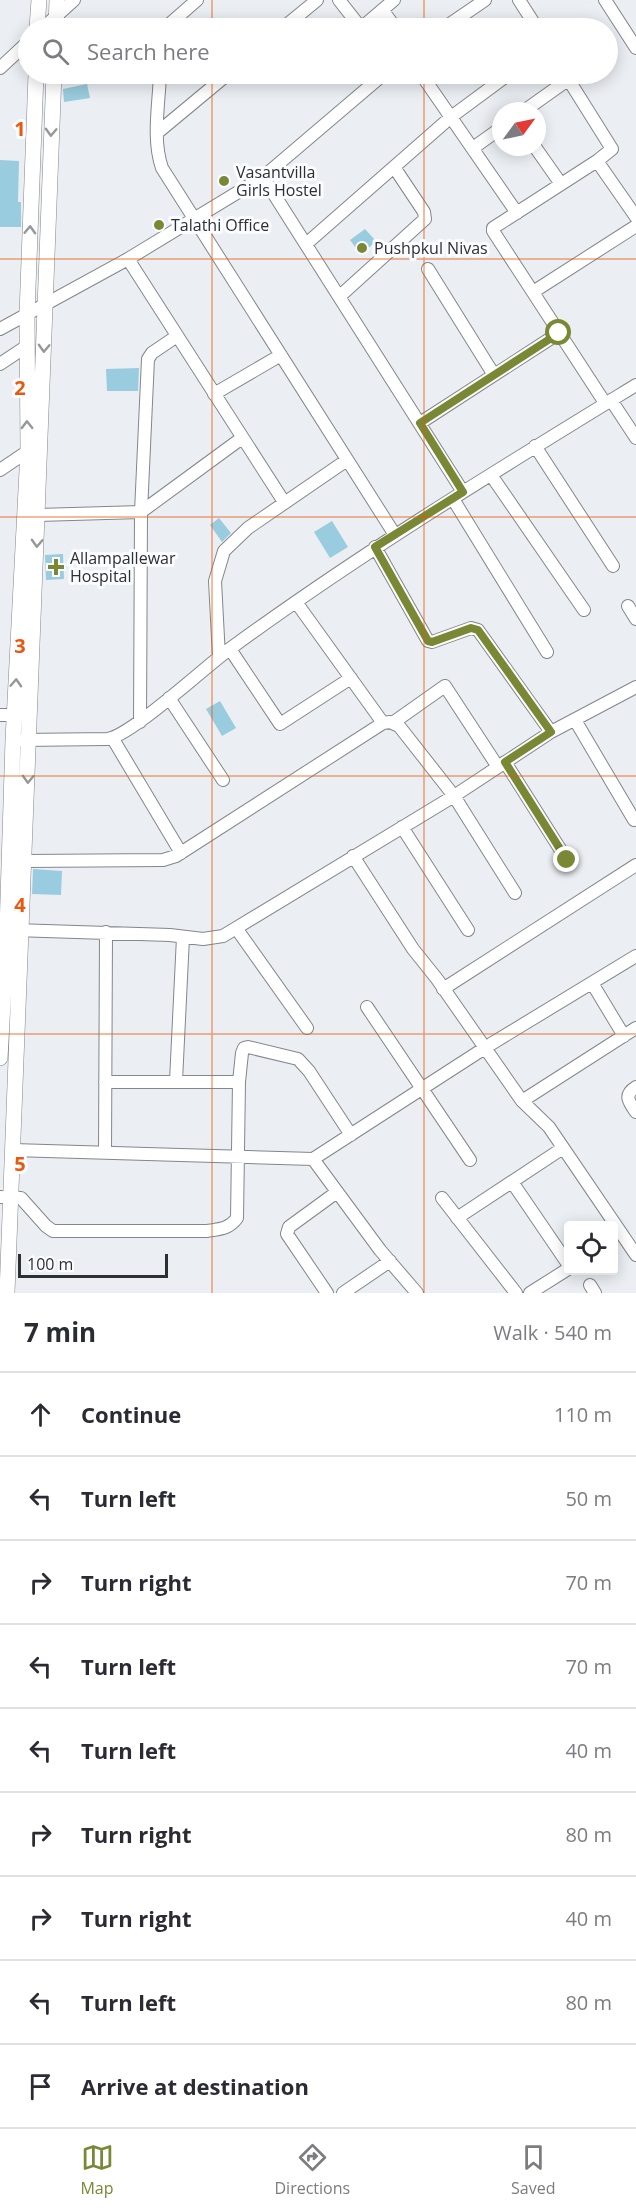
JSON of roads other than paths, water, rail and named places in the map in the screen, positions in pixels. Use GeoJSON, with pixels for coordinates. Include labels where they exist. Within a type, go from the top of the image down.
{"type":"FeatureCollection","features":[{"type":"Feature","properties":{"kind":"main road"},"geometry":{"type":"LineString","coordinates":[[38,18],[39,0]]}},
{"type":"Feature","properties":{"kind":"main road"},"geometry":{"type":"LineString","coordinates":[[56,18],[57,0]]}},
{"type":"Feature","properties":{"kind":"main road"},"geometry":{"type":"LineString","coordinates":[[0,1058],[24,861],[29,740],[15,715],[38,515],[27,346],[36,84]]}},
{"type":"Feature","properties":{"kind":"main road"},"geometry":{"type":"LineString","coordinates":[[7,1293],[6,1197],[13,1150],[13,740],[44,306],[54,84]]}},
{"type":"Feature","properties":{"kind":"street"},"geometry":{"type":"LineString","coordinates":[[59,18],[74,0]]}},
{"type":"Feature","properties":{"kind":"street"},"geometry":{"type":"LineString","coordinates":[[176,18],[197,0]]}},
{"type":"Feature","properties":{"kind":"street"},"geometry":{"type":"LineString","coordinates":[[295,18],[317,0]]}},
{"type":"Feature","properties":{"kind":"street"},"geometry":{"type":"LineString","coordinates":[[339,0],[353,18]]}},
{"type":"Feature","properties":{"kind":"street"},"geometry":{"type":"LineString","coordinates":[[373,18],[394,0]]}},
{"type":"Feature","properties":{"kind":"street"},"geometry":{"type":"LineString","coordinates":[[459,18],[485,0]]}},
{"type":"Feature","properties":{"kind":"street"},"geometry":{"type":"LineString","coordinates":[[519,0],[531,18]]}},
{"type":"Feature","properties":{"kind":"street"},"geometry":{"type":"LineString","coordinates":[[605,0],[617,18]]}},
{"type":"Feature","properties":{"kind":"street"},"geometry":{"type":"LineString","coordinates":[[382,10],[388,18]]}},
{"type":"Feature","properties":{"kind":"street"},"geometry":{"type":"LineString","coordinates":[[618,20],[636,48]]}},
{"type":"Feature","properties":{"kind":"street"},"geometry":{"type":"LineString","coordinates":[[0,68],[18,51]]}},
{"type":"Feature","properties":{"kind":"street"},"geometry":{"type":"LineString","coordinates":[[159,84],[157,133],[158,157],[162,168],[395,535]]}},
{"type":"Feature","properties":{"kind":"street"},"geometry":{"type":"LineString","coordinates":[[157,133],[216,84]]}},
{"type":"Feature","properties":{"kind":"street"},"geometry":{"type":"LineString","coordinates":[[0,329],[128,259],[262,177],[372,84]]}},
{"type":"Feature","properties":{"kind":"street"},"geometry":{"type":"LineString","coordinates":[[428,84],[518,213]]}},
{"type":"Feature","properties":{"kind":"street"},"geometry":{"type":"LineString","coordinates":[[306,244],[452,117],[496,84]]}},
{"type":"Feature","properties":{"kind":"street"},"geometry":{"type":"LineString","coordinates":[[535,102],[557,84]]}},
{"type":"Feature","properties":{"kind":"street"},"geometry":{"type":"LineString","coordinates":[[572,84],[612,146],[611,151],[494,228],[493,231],[559,333],[636,438]]}},
{"type":"Feature","properties":{"kind":"street"},"geometry":{"type":"LineString","coordinates":[[473,148],[492,134]]}},
{"type":"Feature","properties":{"kind":"street"},"geometry":{"type":"LineString","coordinates":[[541,156],[561,184]]}},
{"type":"Feature","properties":{"kind":"street"},"geometry":{"type":"LineString","coordinates":[[597,161],[636,217]]}},
{"type":"Feature","properties":{"kind":"street"},"geometry":{"type":"LineString","coordinates":[[340,296],[425,219],[424,213],[394,167]]}},
{"type":"Feature","properties":{"kind":"street"},"geometry":{"type":"LineString","coordinates":[[262,177],[420,423],[547,652]]}},
{"type":"Feature","properties":{"kind":"street"},"geometry":{"type":"LineString","coordinates":[[533,292],[636,226]]}},
{"type":"Feature","properties":{"kind":"street"},"geometry":{"type":"LineString","coordinates":[[128,259],[284,502]]}},
{"type":"Feature","properties":{"kind":"street"},"geometry":{"type":"LineString","coordinates":[[428,269],[494,375]]}},
{"type":"Feature","properties":{"kind":"street"},"geometry":{"type":"LineString","coordinates":[[420,423],[559,333]]}},
{"type":"Feature","properties":{"kind":"street"},"geometry":{"type":"LineString","coordinates":[[140,722],[141,512],[148,359],[177,336]]}},
{"type":"Feature","properties":{"kind":"street"},"geometry":{"type":"LineString","coordinates":[[0,364],[27,346]]}},
{"type":"Feature","properties":{"kind":"street"},"geometry":{"type":"LineString","coordinates":[[214,394],[281,355]]}},
{"type":"Feature","properties":{"kind":"street"},"geometry":{"type":"LineString","coordinates":[[13,740],[112,739],[140,722],[219,657],[375,547],[636,385]]}},
{"type":"Feature","properties":{"kind":"street"},"geometry":{"type":"LineString","coordinates":[[38,515],[141,512],[242,438]]}},
{"type":"Feature","properties":{"kind":"street"},"geometry":{"type":"LineString","coordinates":[[536,446],[613,566]]}},
{"type":"Feature","properties":{"kind":"street"},"geometry":{"type":"LineString","coordinates":[[0,470],[34,447]]}},
{"type":"Feature","properties":{"kind":"street"},"geometry":{"type":"LineString","coordinates":[[219,657],[216,581],[224,551],[248,528],[347,460]]}},
{"type":"Feature","properties":{"kind":"street"},"geometry":{"type":"LineString","coordinates":[[491,475],[584,610]]}},
{"type":"Feature","properties":{"kind":"street"},"geometry":{"type":"LineString","coordinates":[[375,547],[428,641],[432,642],[471,628],[478,630],[551,732]]}},
{"type":"Feature","properties":{"kind":"street"},"geometry":{"type":"LineString","coordinates":[[296,602],[351,678],[389,723],[399,726],[454,796],[515,893]]}},
{"type":"Feature","properties":{"kind":"street"},"geometry":{"type":"LineString","coordinates":[[628,606],[636,619]]}},
{"type":"Feature","properties":{"kind":"street"},"geometry":{"type":"LineString","coordinates":[[230,649],[280,724],[351,678]]}},
{"type":"Feature","properties":{"kind":"street"},"geometry":{"type":"LineString","coordinates":[[24,861],[162,860],[181,854],[445,686],[567,860]]}},
{"type":"Feature","properties":{"kind":"street"},"geometry":{"type":"LineString","coordinates":[[14,930],[204,939],[223,936],[454,796],[551,732],[634,693]]}},
{"type":"Feature","properties":{"kind":"street"},"geometry":{"type":"LineString","coordinates":[[169,698],[223,780]]}},
{"type":"Feature","properties":{"kind":"street"},"geometry":{"type":"LineString","coordinates":[[574,720],[634,820]]}},
{"type":"Feature","properties":{"kind":"street"},"geometry":{"type":"LineString","coordinates":[[112,739],[181,854]]}},
{"type":"Feature","properties":{"kind":"street"},"geometry":{"type":"LineString","coordinates":[[402,827],[468,930]]}},
{"type":"Feature","properties":{"kind":"street"},"geometry":{"type":"LineString","coordinates":[[353,856],[413,949],[522,1101],[549,1127],[608,1221]]}},
{"type":"Feature","properties":{"kind":"street"},"geometry":{"type":"LineString","coordinates":[[443,989],[636,865]]}},
{"type":"Feature","properties":{"kind":"street"},"geometry":{"type":"LineString","coordinates":[[236,928],[308,1028]]}},
{"type":"Feature","properties":{"kind":"street"},"geometry":{"type":"LineString","coordinates":[[105,1153],[106,933]]}},
{"type":"Feature","properties":{"kind":"street"},"geometry":{"type":"LineString","coordinates":[[176,1081],[183,937]]}},
{"type":"Feature","properties":{"kind":"street"},"geometry":{"type":"LineString","coordinates":[[13,1150],[313,1159],[636,956]]}},
{"type":"Feature","properties":{"kind":"street"},"geometry":{"type":"LineString","coordinates":[[592,983],[624,1036]]}},
{"type":"Feature","properties":{"kind":"street"},"geometry":{"type":"LineString","coordinates":[[367,1007],[471,1160]]}},
{"type":"Feature","properties":{"kind":"street"},"geometry":{"type":"LineString","coordinates":[[522,1101],[636,1029]]}},
{"type":"Feature","properties":{"kind":"street"},"geometry":{"type":"LineString","coordinates":[[6,1197],[16,1196],[26,1201],[46,1226],[53,1231],[223,1229],[237,1218],[240,1157],[239,1082],[244,1048],[248,1047],[298,1059],[309,1071],[351,1135]]}},
{"type":"Feature","properties":{"kind":"street"},"geometry":{"type":"LineString","coordinates":[[105,1082],[239,1082]]}},
{"type":"Feature","properties":{"kind":"street"},"geometry":{"type":"LineString","coordinates":[[636,1087],[630,1091],[628,1100],[636,1112]]}},
{"type":"Feature","properties":{"kind":"street"},"geometry":{"type":"LineString","coordinates":[[458,1218],[563,1148]]}},
{"type":"Feature","properties":{"kind":"street"},"geometry":{"type":"LineString","coordinates":[[313,1159],[417,1293]]}},
{"type":"Feature","properties":{"kind":"street"},"geometry":{"type":"LineString","coordinates":[[512,1182],[564,1258]]}},
{"type":"Feature","properties":{"kind":"street"},"geometry":{"type":"LineString","coordinates":[[327,1293],[287,1234],[287,1230],[337,1192]]}},
{"type":"Feature","properties":{"kind":"street"},"geometry":{"type":"LineString","coordinates":[[442,1197],[516,1293]]}},
{"type":"Feature","properties":{"kind":"street"},"geometry":{"type":"LineString","coordinates":[[618,1237],[636,1255]]}},
{"type":"Feature","properties":{"kind":"street"},"geometry":{"type":"LineString","coordinates":[[343,1293],[390,1261]]}},
{"type":"Feature","properties":{"kind":"street"},"geometry":{"type":"LineString","coordinates":[[530,1293],[564,1272]]}},
{"type":"Feature","properties":{"kind":"place","name":"Vasantvilla Girls Hostel"},"geometry":{"type":"Point","coordinates":[224,181]}},
{"type":"Feature","properties":{"kind":"place","name":"Talathi Office"},"geometry":{"type":"Point","coordinates":[159,225]}},
{"type":"Feature","properties":{"kind":"place","name":"Pushpkul Nivas"},"geometry":{"type":"Point","coordinates":[362,248]}},
{"type":"Feature","properties":{"kind":"place","name":"Allampallewar Hospital"},"geometry":{"type":"Point","coordinates":[56,567]}}]}
